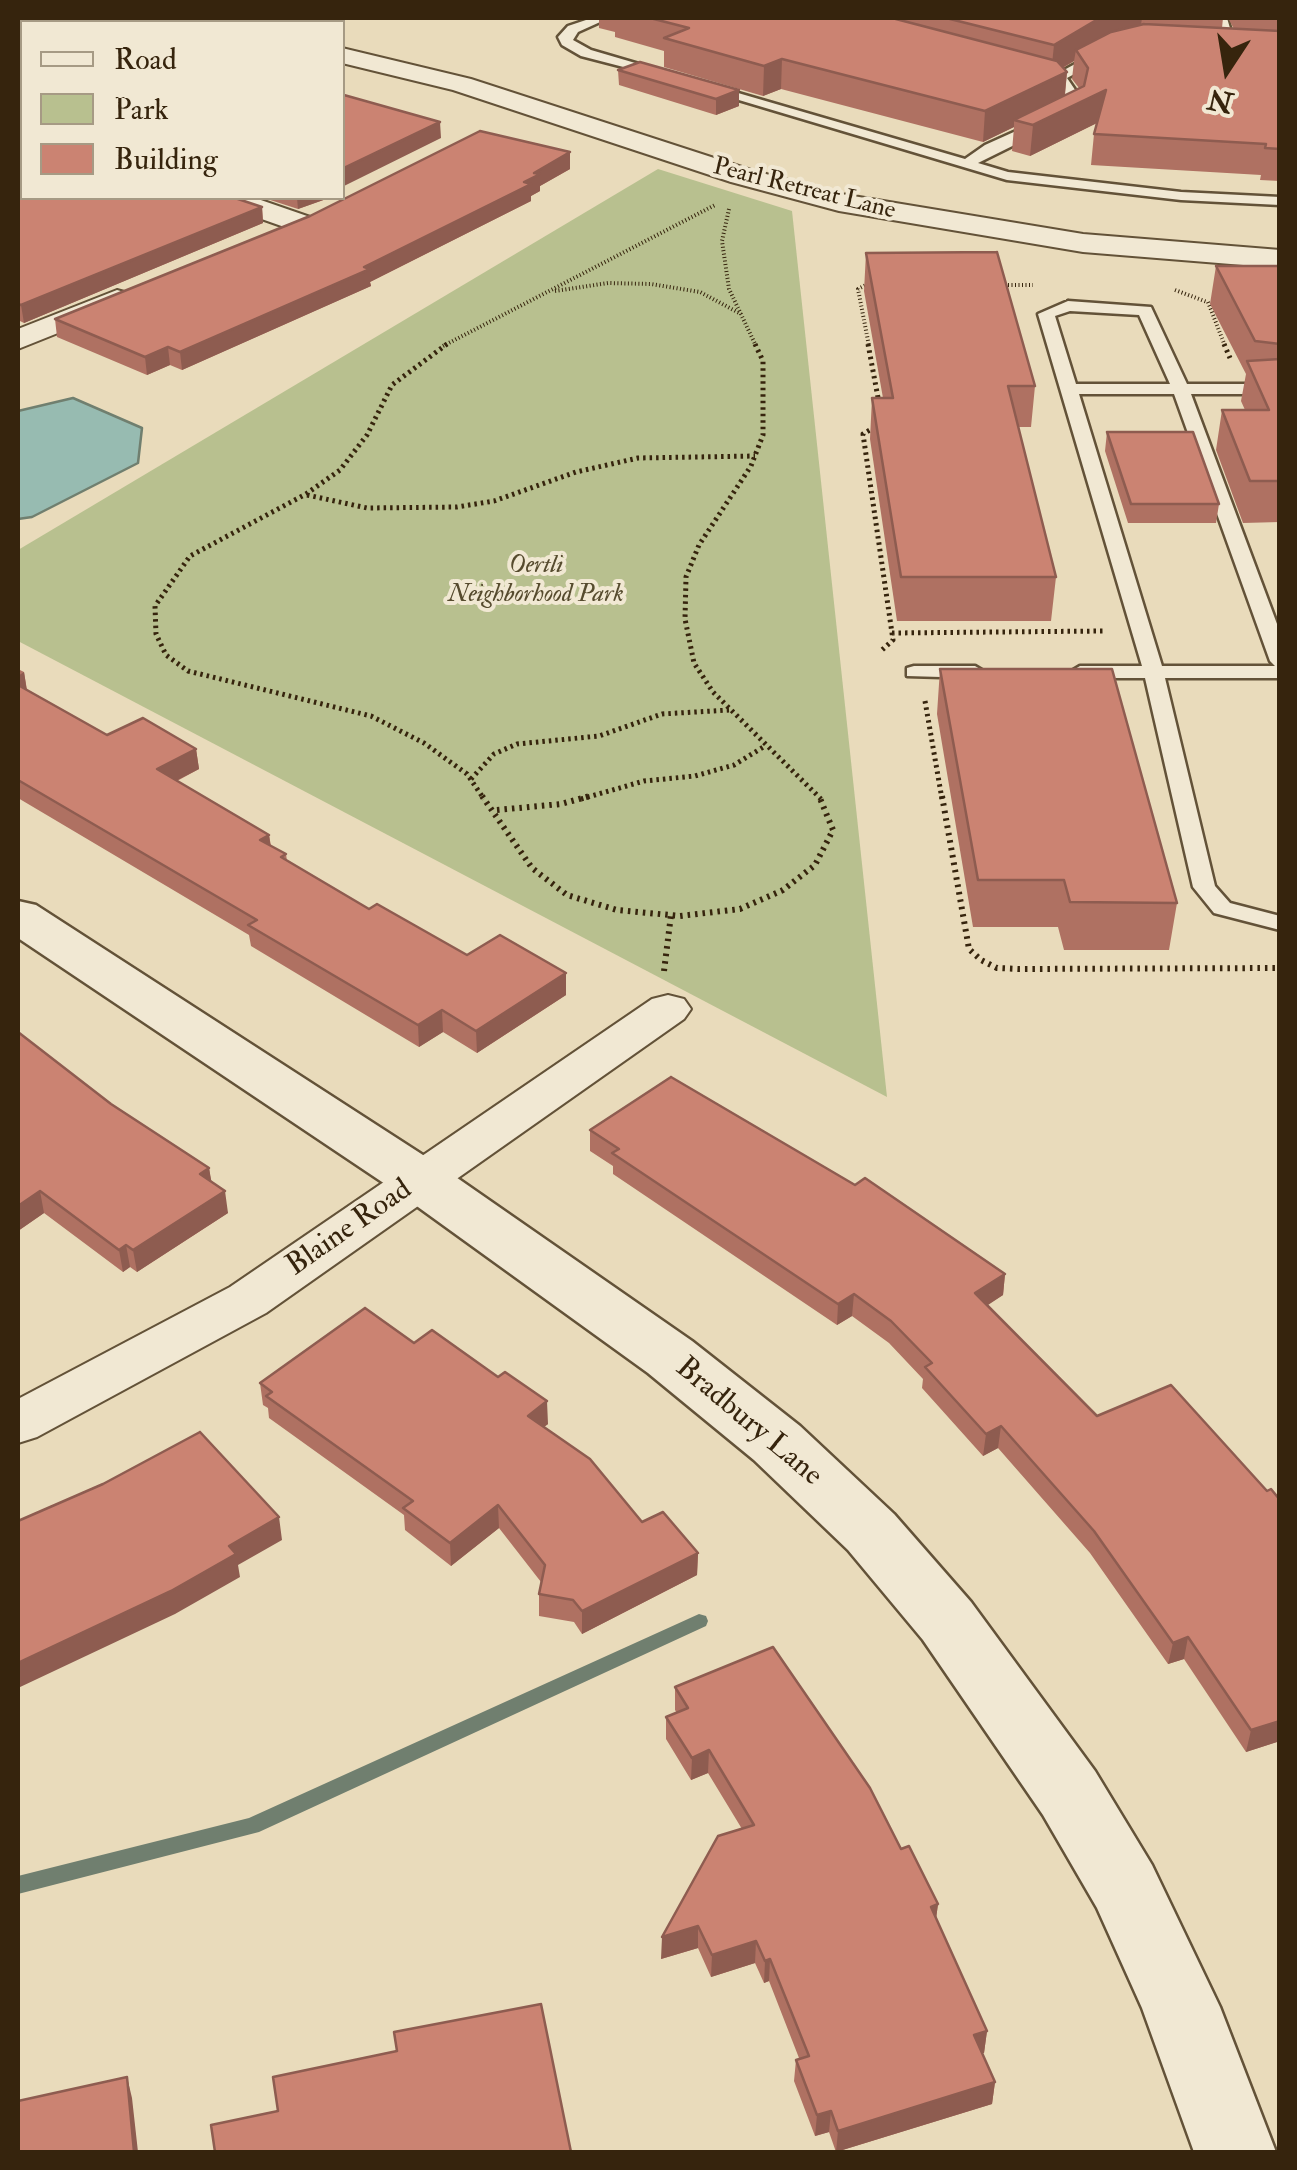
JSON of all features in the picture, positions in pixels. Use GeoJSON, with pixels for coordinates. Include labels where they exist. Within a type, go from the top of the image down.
{"type":"FeatureCollection","features":[{"type":"Feature","properties":{"kind":"street","name":"Pearl Retreat Lane"},"geometry":{"type":"LineString","coordinates":[[345,56],[424,73],[741,176],[893,214],[1083,243],[1280,259]]}},
{"type":"Feature","properties":{"kind":"street"},"geometry":{"type":"LineString","coordinates":[[502,123],[532,106]]}},
{"type":"Feature","properties":{"kind":"street"},"geometry":{"type":"LineString","coordinates":[[237,200],[310,219],[258,240]]}},
{"type":"Feature","properties":{"kind":"street"},"geometry":{"type":"LineString","coordinates":[[18,340],[138,290]]}},
{"type":"Feature","properties":{"kind":"street","name":"Bradbury Lane"},"geometry":{"type":"LineString","coordinates":[[18,916],[420,1180],[670,1357],[777,1443],[871,1532],[947,1621],[1069,1792],[1124,1888],[1181,2006],[1235,2152]]}},
{"type":"Feature","properties":{"kind":"street","name":"Blaine Road"},"geometry":{"type":"LineString","coordinates":[[18,1423],[132,1366],[248,1300],[420,1180],[663,995]]}},
{"type":"Feature","properties":{"kind":"lane"},"geometry":{"type":"LineString","coordinates":[[603,18],[572,29],[565,37],[567,42],[586,53],[681,81]]}},
{"type":"Feature","properties":{"kind":"lane"},"geometry":{"type":"LineString","coordinates":[[1221,18],[1232,49]]}},
{"type":"Feature","properties":{"kind":"lane"},"geometry":{"type":"LineString","coordinates":[[1214,48],[1248,50]]}},
{"type":"Feature","properties":{"kind":"lane"},"geometry":{"type":"LineString","coordinates":[[1060,84],[1060,76],[1073,68],[1117,50]]}},
{"type":"Feature","properties":{"kind":"lane"},"geometry":{"type":"LineString","coordinates":[[967,164],[999,143],[1074,110],[1076,100],[1060,84],[1042,81]]}},
{"type":"Feature","properties":{"kind":"lane"},"geometry":{"type":"LineString","coordinates":[[700,86],[967,164],[1056,183],[1280,201]]}},
{"type":"Feature","properties":{"kind":"lane"},"geometry":{"type":"LineString","coordinates":[[1280,661],[1181,389],[1145,310],[1116,305],[1068,306],[1046,314],[1072,390],[1153,671],[1204,887],[1222,908],[1280,923]]}},
{"type":"Feature","properties":{"kind":"lane"},"geometry":{"type":"LineString","coordinates":[[1072,390],[1280,389]]}},
{"type":"Feature","properties":{"kind":"lane"},"geometry":{"type":"LineString","coordinates":[[914,672],[994,672]]}},
{"type":"Feature","properties":{"kind":"lane"},"geometry":{"type":"LineString","coordinates":[[1054,672],[1280,672]]}},
{"type":"Feature","properties":{"kind":"path"},"geometry":{"type":"LineString","coordinates":[[731,196],[722,242],[728,289],[742,315],[763,361],[763,435],[755,456],[699,545],[686,577],[685,620],[694,662],[730,710],[823,800],[833,830],[815,865],[783,890],[740,909],[671,915],[617,910],[567,895],[532,868],[470,779],[424,743],[371,716],[188,671],[166,655],[156,634],[156,606],[174,574],[190,556],[306,494],[340,470],[367,435],[392,386],[413,366],[731,196]]}},
{"type":"Feature","properties":{"kind":"path"},"geometry":{"type":"LineString","coordinates":[[548,292],[608,283],[651,284],[700,292],[742,315]]}},
{"type":"Feature","properties":{"kind":"path"},"geometry":{"type":"LineString","coordinates":[[884,664],[882,649],[893,640],[863,434],[882,420],[858,289],[885,284]]}},
{"type":"Feature","properties":{"kind":"path"},"geometry":{"type":"LineString","coordinates":[[991,284],[1037,285]]}},
{"type":"Feature","properties":{"kind":"path"},"geometry":{"type":"LineString","coordinates":[[1164,286],[1206,302],[1225,302]]}},
{"type":"Feature","properties":{"kind":"path"},"geometry":{"type":"LineString","coordinates":[[1206,302],[1234,368]]}},
{"type":"Feature","properties":{"kind":"path"},"geometry":{"type":"LineString","coordinates":[[306,494],[368,508],[457,507],[638,458],[673,454],[755,456]]}},
{"type":"Feature","properties":{"kind":"path"},"geometry":{"type":"LineString","coordinates":[[892,633],[1104,631]]}},
{"type":"Feature","properties":{"kind":"path"},"geometry":{"type":"LineString","coordinates":[[914,700],[943,700]]}},
{"type":"Feature","properties":{"kind":"path"},"geometry":{"type":"LineString","coordinates":[[924,700],[969,949],[980,960],[1008,968],[1280,968]]}},
{"type":"Feature","properties":{"kind":"path"},"geometry":{"type":"LineString","coordinates":[[470,779],[494,754],[517,744],[598,736],[662,714],[730,710]]}},
{"type":"Feature","properties":{"kind":"path"},"geometry":{"type":"LineString","coordinates":[[495,810],[561,804],[644,781],[695,776],[734,765],[764,746]]}},
{"type":"Feature","properties":{"kind":"path"},"geometry":{"type":"LineString","coordinates":[[663,995],[671,915]]}},
{"type":"Feature","properties":{"kind":"green space","name":"Oertli Neighborhood Park"},"geometry":{"type":"Polygon","coordinates":[[[658,169],[792,211],[887,1097],[18,641],[18,550],[658,169]]]}},
{"type":"Feature","properties":{"kind":"water"},"geometry":{"type":"Polygon","coordinates":[[[73,398],[142,428],[138,463],[32,517],[18,519],[18,411],[73,398]]]}},
{"type":"Feature","properties":{"kind":"building"},"geometry":{"type":"Polygon","coordinates":[[[650,18],[892,18],[1057,61],[1067,72],[985,111],[782,59],[764,66],[664,38],[689,28],[650,18]]]}},
{"type":"Feature","properties":{"kind":"building"},"geometry":{"type":"Polygon","coordinates":[[[946,18],[1107,18],[1098,19],[1054,45],[946,18]]]}},
{"type":"Feature","properties":{"kind":"building"},"geometry":{"type":"Polygon","coordinates":[[[18,24],[20,94],[18,95],[18,24]]]}},
{"type":"Feature","properties":{"kind":"building"},"geometry":{"type":"Polygon","coordinates":[[[1144,24],[1280,31],[1280,149],[1265,148],[1266,144],[1094,134],[1106,90],[1033,125],[1014,120],[1084,86],[1088,68],[1076,50],[1111,32],[1144,24]]]}},
{"type":"Feature","properties":{"kind":"building"},"geometry":{"type":"Polygon","coordinates":[[[640,62],[739,90],[716,99],[618,70],[640,62]]]}},
{"type":"Feature","properties":{"kind":"building"},"geometry":{"type":"Polygon","coordinates":[[[345,95],[440,122],[345,168],[345,95]]]}},
{"type":"Feature","properties":{"kind":"building"},"geometry":{"type":"Polygon","coordinates":[[[18,115],[20,200],[241,200],[262,207],[18,304],[18,115]]]}},
{"type":"Feature","properties":{"kind":"building"},"geometry":{"type":"Polygon","coordinates":[[[480,131],[570,152],[524,182],[531,184],[364,267],[370,269],[180,352],[168,347],[145,357],[55,319],[310,216],[480,131]]]}},
{"type":"Feature","properties":{"kind":"building"},"geometry":{"type":"Polygon","coordinates":[[[997,252],[1035,386],[1008,386],[1056,577],[901,577],[872,398],[893,398],[866,253],[997,252]]]}},
{"type":"Feature","properties":{"kind":"building"},"geometry":{"type":"Polygon","coordinates":[[[1216,266],[1280,266],[1280,344],[1255,341],[1216,266]]]}},
{"type":"Feature","properties":{"kind":"building"},"geometry":{"type":"Polygon","coordinates":[[[1280,359],[1280,481],[1250,481],[1222,410],[1269,410],[1247,361],[1280,359]]]}},
{"type":"Feature","properties":{"kind":"building"},"geometry":{"type":"Polygon","coordinates":[[[1107,432],[1193,432],[1219,504],[1131,504],[1107,432]]]}},
{"type":"Feature","properties":{"kind":"building"},"geometry":{"type":"Polygon","coordinates":[[[940,669],[1112,669],[1177,903],[1070,902],[1064,880],[978,880],[940,669]]]}},
{"type":"Feature","properties":{"kind":"building"},"geometry":{"type":"Polygon","coordinates":[[[18,685],[107,735],[143,718],[196,749],[157,769],[269,835],[260,840],[286,854],[281,857],[369,909],[377,904],[467,955],[500,935],[566,973],[476,1031],[442,1010],[418,1025],[248,925],[257,920],[18,780],[18,685]]]}},
{"type":"Feature","properties":{"kind":"building"},"geometry":{"type":"Polygon","coordinates":[[[18,1032],[111,1104],[209,1168],[200,1174],[225,1191],[133,1250],[126,1245],[119,1250],[40,1191],[18,1206],[18,1032]]]}},
{"type":"Feature","properties":{"kind":"building"},"geometry":{"type":"Polygon","coordinates":[[[671,1077],[855,1185],[865,1178],[1005,1274],[975,1293],[1097,1416],[1171,1385],[1267,1491],[1271,1489],[1280,1500],[1280,1721],[1251,1730],[1188,1637],[1173,1643],[1094,1531],[1001,1426],[986,1434],[925,1367],[932,1363],[891,1321],[854,1294],[838,1304],[612,1153],[619,1149],[590,1130],[671,1077]]]}},
{"type":"Feature","properties":{"kind":"building"},"geometry":{"type":"Polygon","coordinates":[[[365,1308],[414,1343],[432,1330],[498,1377],[505,1372],[547,1401],[528,1416],[590,1459],[642,1522],[663,1512],[698,1553],[582,1611],[573,1600],[539,1594],[545,1565],[498,1505],[450,1543],[403,1508],[413,1501],[266,1396],[272,1392],[260,1383],[365,1308]]]}},
{"type":"Feature","properties":{"kind":"building"},"geometry":{"type":"Polygon","coordinates":[[[200,1432],[279,1517],[229,1546],[236,1554],[171,1591],[18,1663],[18,1521],[103,1484],[200,1432]]]}},
{"type":"Feature","properties":{"kind":"building"},"geometry":{"type":"Polygon","coordinates":[[[773,1647],[870,1788],[901,1849],[909,1846],[938,1904],[931,1907],[987,2031],[974,2035],[995,2082],[838,2131],[831,2111],[817,2115],[796,2060],[809,2056],[770,1959],[765,1961],[756,1941],[712,1955],[698,1926],[662,1937],[718,1836],[754,1825],[709,1750],[692,1758],[666,1717],[688,1708],[675,1687],[773,1647]]]}},
{"type":"Feature","properties":{"kind":"building"},"geometry":{"type":"Polygon","coordinates":[[[541,2004],[571,2152],[215,2152],[211,2125],[278,2111],[273,2077],[397,2051],[394,2032],[541,2004]]]}},
{"type":"Feature","properties":{"kind":"building"},"geometry":{"type":"Polygon","coordinates":[[[127,2077],[134,2152],[18,2152],[18,2101],[127,2077]]]}},
{"type":"Feature","properties":{"kind":"waterway"},"geometry":{"type":"LineString","coordinates":[[18,1885],[252,1826],[699,1621]]}}]}
